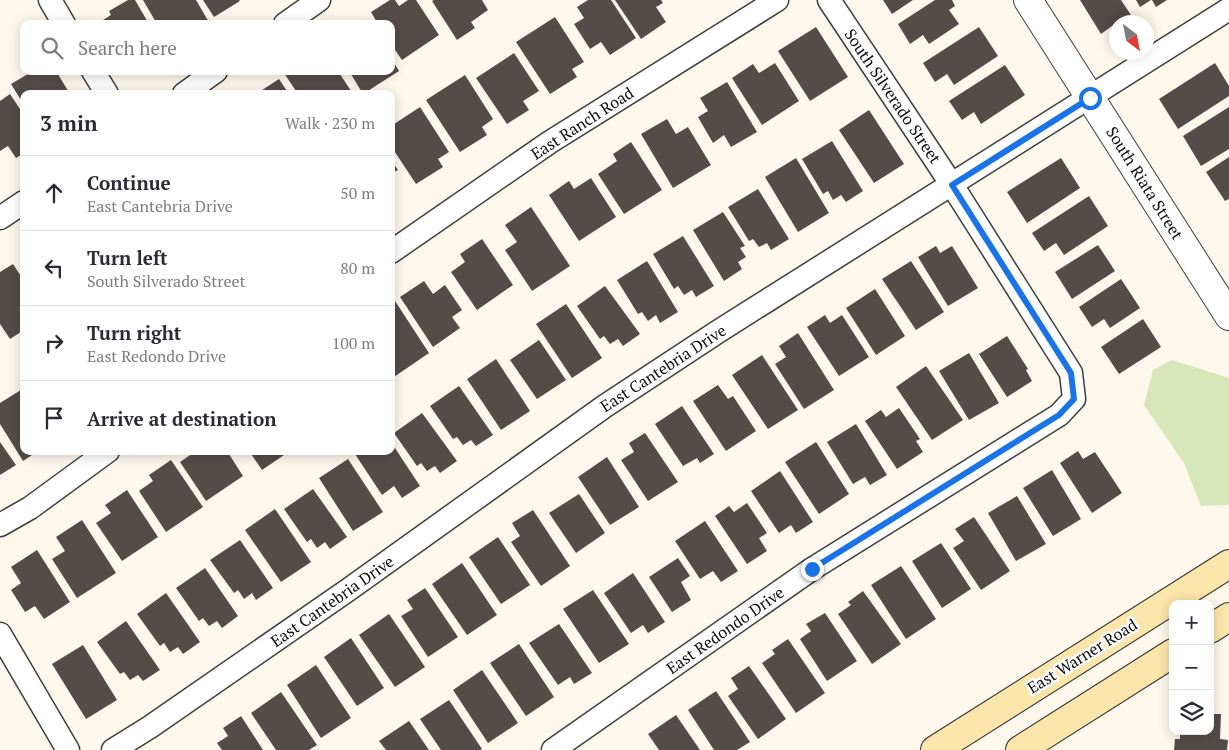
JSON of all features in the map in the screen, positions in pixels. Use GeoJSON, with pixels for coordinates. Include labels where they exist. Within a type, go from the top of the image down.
{"type":"FeatureCollection","features":[{"type":"Feature","properties":{"kind":"main road","name":"East Warner Road"},"geometry":{"type":"LineString","coordinates":[[935,750],[1229,564]]}},
{"type":"Feature","properties":{"kind":"main road"},"geometry":{"type":"LineString","coordinates":[[1214,626],[1229,617]]}},
{"type":"Feature","properties":{"kind":"main road"},"geometry":{"type":"LineString","coordinates":[[1020,750],[1169,656]]}},
{"type":"Feature","properties":{"kind":"street"},"geometry":{"type":"LineString","coordinates":[[50,0],[62,20]]}},
{"type":"Feature","properties":{"kind":"street"},"geometry":{"type":"LineString","coordinates":[[291,20],[319,0]]}},
{"type":"Feature","properties":{"kind":"street","name":"East Ranch Road"},"geometry":{"type":"LineString","coordinates":[[395,249],[550,142],[777,0]]}},
{"type":"Feature","properties":{"kind":"street","name":"South Silverado Street"},"geometry":{"type":"LineString","coordinates":[[829,0],[952,185],[1071,373],[1074,399]]}},
{"type":"Feature","properties":{"kind":"street","name":"South Riata Street"},"geometry":{"type":"LineString","coordinates":[[1028,0],[1229,316]]}},
{"type":"Feature","properties":{"kind":"street","name":"East Cantebria Drive"},"geometry":{"type":"LineString","coordinates":[[113,750],[150,727],[348,590],[605,406],[719,331],[1229,9]]}},
{"type":"Feature","properties":{"kind":"street"},"geometry":{"type":"LineString","coordinates":[[96,75],[105,90]]}},
{"type":"Feature","properties":{"kind":"street"},"geometry":{"type":"LineString","coordinates":[[190,90],[210,75]]}},
{"type":"Feature","properties":{"kind":"street"},"geometry":{"type":"LineString","coordinates":[[0,218],[20,205]]}},
{"type":"Feature","properties":{"kind":"street","name":"East Redondo Drive"},"geometry":{"type":"LineString","coordinates":[[553,750],[812,569],[1059,415],[1074,399]]}},
{"type":"Feature","properties":{"kind":"street"},"geometry":{"type":"LineString","coordinates":[[0,525],[30,508],[103,455]]}},
{"type":"Feature","properties":{"kind":"street"},"geometry":{"type":"LineString","coordinates":[[0,634],[68,750]]}},
{"type":"Feature","properties":{"kind":"green space"},"geometry":{"type":"Polygon","coordinates":[[[1172,360],[1229,378],[1229,505],[1201,506],[1184,463],[1144,405],[1153,370],[1172,360]]]}},
{"type":"Feature","properties":{"kind":"building"},"geometry":{"type":"Polygon","coordinates":[[[128,0],[135,0],[147,20],[103,20],[111,15],[109,11],[128,0]]]}},
{"type":"Feature","properties":{"kind":"building"},"geometry":{"type":"Polygon","coordinates":[[[143,0],[196,0],[208,20],[155,20],[143,0]]]}},
{"type":"Feature","properties":{"kind":"building"},"geometry":{"type":"Polygon","coordinates":[[[203,0],[239,0],[240,1],[214,17],[203,0]]]}},
{"type":"Feature","properties":{"kind":"building"},"geometry":{"type":"Polygon","coordinates":[[[390,0],[395,0],[399,6],[408,0],[416,0],[439,35],[402,60],[395,50],[395,20],[376,20],[371,12],[390,0]]]}},
{"type":"Feature","properties":{"kind":"building"},"geometry":{"type":"Polygon","coordinates":[[[482,0],[488,10],[471,22],[475,28],[457,40],[432,1],[482,0]]]}},
{"type":"Feature","properties":{"kind":"building"},"geometry":{"type":"Polygon","coordinates":[[[588,0],[611,0],[636,38],[610,55],[601,42],[590,49],[574,24],[584,18],[577,7],[588,0]]]}},
{"type":"Feature","properties":{"kind":"building"},"geometry":{"type":"Polygon","coordinates":[[[615,0],[661,0],[663,3],[656,7],[666,22],[641,39],[615,0]]]}},
{"type":"Feature","properties":{"kind":"building"},"geometry":{"type":"Polygon","coordinates":[[[883,0],[913,0],[892,14],[883,0]]]}},
{"type":"Feature","properties":{"kind":"building"},"geometry":{"type":"Polygon","coordinates":[[[935,0],[952,0],[955,6],[949,10],[959,24],[929,44],[923,35],[910,44],[898,24],[935,0]]]}},
{"type":"Feature","properties":{"kind":"building"},"geometry":{"type":"Polygon","coordinates":[[[1080,0],[1121,0],[1131,15],[1109,15],[1109,28],[1101,34],[1080,0]]]}},
{"type":"Feature","properties":{"kind":"building"},"geometry":{"type":"Polygon","coordinates":[[[1136,0],[1151,0],[1140,7],[1136,0]]]}},
{"type":"Feature","properties":{"kind":"building"},"geometry":{"type":"Polygon","coordinates":[[[1152,0],[1167,0],[1156,7],[1152,0]]]}},
{"type":"Feature","properties":{"kind":"building"},"geometry":{"type":"Polygon","coordinates":[[[555,17],[584,62],[572,69],[577,77],[550,94],[516,42],[555,17]]]}},
{"type":"Feature","properties":{"kind":"building"},"geometry":{"type":"Polygon","coordinates":[[[816,27],[848,77],[810,101],[778,51],[816,27]]]}},
{"type":"Feature","properties":{"kind":"building"},"geometry":{"type":"Polygon","coordinates":[[[979,27],[998,56],[954,85],[947,74],[935,82],[923,63],[979,27]]]}},
{"type":"Feature","properties":{"kind":"building"},"geometry":{"type":"Polygon","coordinates":[[[514,53],[539,91],[523,101],[529,110],[507,124],[476,78],[514,53]]]}},
{"type":"Feature","properties":{"kind":"building"},"geometry":{"type":"Polygon","coordinates":[[[775,63],[799,101],[762,125],[732,78],[753,64],[759,73],[775,63]]]}},
{"type":"Feature","properties":{"kind":"building"},"geometry":{"type":"Polygon","coordinates":[[[1215,63],[1229,86],[1229,96],[1178,129],[1159,99],[1215,63]]]}},
{"type":"Feature","properties":{"kind":"building"},"geometry":{"type":"Polygon","coordinates":[[[395,64],[399,71],[395,74],[395,64]]]}},
{"type":"Feature","properties":{"kind":"building"},"geometry":{"type":"Polygon","coordinates":[[[1005,65],[1025,95],[981,124],[974,112],[962,120],[949,101],[1005,65]]]}},
{"type":"Feature","properties":{"kind":"building"},"geometry":{"type":"Polygon","coordinates":[[[26,75],[58,75],[68,90],[20,90],[20,99],[11,84],[26,75]]]}},
{"type":"Feature","properties":{"kind":"building"},"geometry":{"type":"Polygon","coordinates":[[[285,75],[341,75],[350,90],[295,90],[285,75]]]}},
{"type":"Feature","properties":{"kind":"building"},"geometry":{"type":"Polygon","coordinates":[[[351,75],[393,75],[369,90],[361,90],[351,75]]]}},
{"type":"Feature","properties":{"kind":"building"},"geometry":{"type":"Polygon","coordinates":[[[465,75],[493,119],[482,127],[487,135],[460,152],[426,100],[465,75]]]}},
{"type":"Feature","properties":{"kind":"building"},"geometry":{"type":"Polygon","coordinates":[[[279,79],[286,90],[262,90],[279,79]]]}},
{"type":"Feature","properties":{"kind":"building"},"geometry":{"type":"Polygon","coordinates":[[[727,82],[757,132],[731,147],[724,135],[713,143],[698,117],[708,111],[700,98],[727,82]]]}},
{"type":"Feature","properties":{"kind":"building"},"geometry":{"type":"Polygon","coordinates":[[[10,94],[20,109],[20,156],[16,158],[8,146],[0,151],[0,101],[10,94]]]}},
{"type":"Feature","properties":{"kind":"building"},"geometry":{"type":"Polygon","coordinates":[[[420,107],[449,152],[438,159],[443,167],[416,184],[395,152],[395,123],[420,107]]]}},
{"type":"Feature","properties":{"kind":"building"},"geometry":{"type":"Polygon","coordinates":[[[1229,107],[1229,149],[1201,166],[1183,136],[1229,107]]]}},
{"type":"Feature","properties":{"kind":"building"},"geometry":{"type":"Polygon","coordinates":[[[869,110],[904,164],[874,183],[839,130],[869,110]]]}},
{"type":"Feature","properties":{"kind":"building"},"geometry":{"type":"Polygon","coordinates":[[[667,119],[676,134],[688,127],[711,165],[673,188],[641,134],[667,119]]]}},
{"type":"Feature","properties":{"kind":"building"},"geometry":{"type":"Polygon","coordinates":[[[832,141],[863,191],[846,202],[841,195],[833,200],[828,191],[823,194],[802,159],[832,141]]]}},
{"type":"Feature","properties":{"kind":"building"},"geometry":{"type":"Polygon","coordinates":[[[631,142],[662,190],[624,214],[598,174],[617,161],[613,154],[631,142]]]}},
{"type":"Feature","properties":{"kind":"building"},"geometry":{"type":"Polygon","coordinates":[[[1229,157],[1229,199],[1225,201],[1206,172],[1229,157]]]}},
{"type":"Feature","properties":{"kind":"building"},"geometry":{"type":"Polygon","coordinates":[[[796,158],[829,213],[798,232],[765,177],[796,158]]]}},
{"type":"Feature","properties":{"kind":"building"},"geometry":{"type":"Polygon","coordinates":[[[1061,158],[1080,188],[1027,223],[1007,192],[1061,158]]]}},
{"type":"Feature","properties":{"kind":"building"},"geometry":{"type":"Polygon","coordinates":[[[591,178],[616,217],[579,241],[549,195],[569,181],[574,189],[591,178]]]}},
{"type":"Feature","properties":{"kind":"building"},"geometry":{"type":"Polygon","coordinates":[[[758,189],[789,239],[771,250],[767,243],[759,247],[753,239],[749,241],[728,207],[758,189]]]}},
{"type":"Feature","properties":{"kind":"building"},"geometry":{"type":"Polygon","coordinates":[[[1089,196],[1108,226],[1064,255],[1056,243],[1044,251],[1032,233],[1089,196]]]}},
{"type":"Feature","properties":{"kind":"building"},"geometry":{"type":"Polygon","coordinates":[[[531,207],[570,266],[532,291],[505,250],[517,242],[505,225],[531,207]]]}},
{"type":"Feature","properties":{"kind":"building"},"geometry":{"type":"Polygon","coordinates":[[[723,212],[745,246],[740,248],[746,257],[738,262],[742,269],[724,281],[693,230],[723,212]]]}},
{"type":"Feature","properties":{"kind":"building"},"geometry":{"type":"Polygon","coordinates":[[[683,236],[714,286],[696,297],[692,290],[684,295],[678,286],[674,289],[653,254],[683,236]]]}},
{"type":"Feature","properties":{"kind":"building"},"geometry":{"type":"Polygon","coordinates":[[[482,239],[513,285],[477,310],[451,272],[465,262],[460,254],[482,239]]]}},
{"type":"Feature","properties":{"kind":"building"},"geometry":{"type":"Polygon","coordinates":[[[1098,245],[1115,271],[1072,299],[1055,272],[1098,245]]]}},
{"type":"Feature","properties":{"kind":"building"},"geometry":{"type":"Polygon","coordinates":[[[936,246],[940,253],[952,246],[978,288],[948,306],[918,257],[936,246]]]}},
{"type":"Feature","properties":{"kind":"building"},"geometry":{"type":"Polygon","coordinates":[[[647,261],[678,312],[660,323],[656,315],[648,321],[642,312],[638,314],[617,280],[647,261]]]}},
{"type":"Feature","properties":{"kind":"building"},"geometry":{"type":"Polygon","coordinates":[[[911,261],[944,312],[916,330],[882,279],[911,261]]]}},
{"type":"Feature","properties":{"kind":"building"},"geometry":{"type":"Polygon","coordinates":[[[13,264],[20,275],[20,333],[10,339],[0,324],[0,272],[13,264]]]}},
{"type":"Feature","properties":{"kind":"building"},"geometry":{"type":"Polygon","coordinates":[[[1121,279],[1140,308],[1110,328],[1104,319],[1092,327],[1079,307],[1121,279]]]}},
{"type":"Feature","properties":{"kind":"building"},"geometry":{"type":"Polygon","coordinates":[[[424,281],[433,294],[445,285],[462,310],[452,317],[460,328],[433,347],[400,297],[424,281]]]}},
{"type":"Feature","properties":{"kind":"building"},"geometry":{"type":"Polygon","coordinates":[[[605,286],[640,334],[623,346],[618,339],[610,344],[604,336],[600,339],[577,306],[605,286]]]}},
{"type":"Feature","properties":{"kind":"building"},"geometry":{"type":"Polygon","coordinates":[[[875,289],[905,336],[876,355],[846,308],[875,289]]]}},
{"type":"Feature","properties":{"kind":"building"},"geometry":{"type":"Polygon","coordinates":[[[395,301],[429,353],[395,376],[395,301]]]}},
{"type":"Feature","properties":{"kind":"building"},"geometry":{"type":"Polygon","coordinates":[[[566,304],[602,358],[572,378],[536,324],[566,304]]]}},
{"type":"Feature","properties":{"kind":"building"},"geometry":{"type":"Polygon","coordinates":[[[825,315],[830,323],[842,315],[869,357],[839,376],[807,327],[825,315]]]}},
{"type":"Feature","properties":{"kind":"building"},"geometry":{"type":"Polygon","coordinates":[[[1143,319],[1161,347],[1119,374],[1101,347],[1143,319]]]}},
{"type":"Feature","properties":{"kind":"building"},"geometry":{"type":"Polygon","coordinates":[[[798,333],[834,390],[804,409],[775,364],[786,357],[779,346],[798,333]]]}},
{"type":"Feature","properties":{"kind":"building"},"geometry":{"type":"Polygon","coordinates":[[[1007,336],[1028,369],[1026,370],[1032,381],[1007,397],[979,354],[1007,336]]]}},
{"type":"Feature","properties":{"kind":"building"},"geometry":{"type":"Polygon","coordinates":[[[539,340],[566,380],[537,399],[510,360],[539,340]]]}},
{"type":"Feature","properties":{"kind":"building"},"geometry":{"type":"Polygon","coordinates":[[[969,353],[999,403],[969,420],[939,371],[969,353]]]}},
{"type":"Feature","properties":{"kind":"building"},"geometry":{"type":"Polygon","coordinates":[[[762,355],[798,410],[768,429],[732,375],[762,355]]]}},
{"type":"Feature","properties":{"kind":"building"},"geometry":{"type":"Polygon","coordinates":[[[496,359],[530,411],[501,430],[467,379],[496,359]]]}},
{"type":"Feature","properties":{"kind":"building"},"geometry":{"type":"Polygon","coordinates":[[[926,366],[963,420],[932,440],[896,387],[926,366]]]}},
{"type":"Feature","properties":{"kind":"building"},"geometry":{"type":"Polygon","coordinates":[[[718,385],[728,399],[733,396],[756,431],[726,451],[693,401],[718,385]]]}},
{"type":"Feature","properties":{"kind":"building"},"geometry":{"type":"Polygon","coordinates":[[[459,386],[493,435],[476,446],[471,440],[463,445],[457,437],[453,439],[430,406],[459,386]]]}},
{"type":"Feature","properties":{"kind":"building"},"geometry":{"type":"Polygon","coordinates":[[[20,390],[20,455],[32,455],[23,461],[0,424],[0,403],[20,390]]]}},
{"type":"Feature","properties":{"kind":"building"},"geometry":{"type":"Polygon","coordinates":[[[682,406],[714,454],[700,463],[697,458],[683,466],[655,424],[682,406]]]}},
{"type":"Feature","properties":{"kind":"building"},"geometry":{"type":"Polygon","coordinates":[[[899,408],[920,439],[916,441],[923,452],[897,469],[865,421],[881,410],[886,417],[899,408]]]}},
{"type":"Feature","properties":{"kind":"building"},"geometry":{"type":"Polygon","coordinates":[[[422,413],[457,461],[440,473],[435,466],[427,471],[421,463],[417,466],[395,432],[422,413]]]}},
{"type":"Feature","properties":{"kind":"building"},"geometry":{"type":"Polygon","coordinates":[[[856,424],[887,475],[870,485],[865,477],[853,484],[827,442],[856,424]]]}},
{"type":"Feature","properties":{"kind":"building"},"geometry":{"type":"Polygon","coordinates":[[[645,433],[678,482],[648,501],[621,460],[634,452],[629,443],[645,433]]]}},
{"type":"Feature","properties":{"kind":"building"},"geometry":{"type":"Polygon","coordinates":[[[0,442],[16,465],[0,475],[0,442]]]}},
{"type":"Feature","properties":{"kind":"building"},"geometry":{"type":"Polygon","coordinates":[[[816,442],[849,494],[819,514],[785,462],[816,442]]]}},
{"type":"Feature","properties":{"kind":"building"},"geometry":{"type":"Polygon","coordinates":[[[395,448],[420,486],[402,498],[394,486],[382,495],[356,455],[395,455],[395,448]]]}},
{"type":"Feature","properties":{"kind":"building"},"geometry":{"type":"Polygon","coordinates":[[[1078,451],[1083,459],[1095,452],[1122,493],[1092,513],[1060,463],[1078,451]]]}},
{"type":"Feature","properties":{"kind":"building"},"geometry":{"type":"Polygon","coordinates":[[[190,455],[230,455],[243,476],[206,501],[180,462],[190,455]]]}},
{"type":"Feature","properties":{"kind":"building"},"geometry":{"type":"Polygon","coordinates":[[[252,455],[284,455],[262,470],[252,455]]]}},
{"type":"Feature","properties":{"kind":"building"},"geometry":{"type":"Polygon","coordinates":[[[607,457],[639,507],[610,525],[578,477],[607,457]]]}},
{"type":"Feature","properties":{"kind":"building"},"geometry":{"type":"Polygon","coordinates":[[[348,459],[383,512],[353,531],[319,478],[348,459]]]}},
{"type":"Feature","properties":{"kind":"building"},"geometry":{"type":"Polygon","coordinates":[[[171,460],[203,507],[166,532],[139,491],[153,481],[149,475],[171,460]]]}},
{"type":"Feature","properties":{"kind":"building"},"geometry":{"type":"Polygon","coordinates":[[[1052,470],[1081,519],[1053,536],[1023,488],[1052,470]]]}},
{"type":"Feature","properties":{"kind":"building"},"geometry":{"type":"Polygon","coordinates":[[[780,471],[813,522],[796,533],[791,525],[779,533],[751,491],[780,471]]]}},
{"type":"Feature","properties":{"kind":"building"},"geometry":{"type":"Polygon","coordinates":[[[313,489],[347,537],[330,549],[325,542],[317,548],[311,539],[307,542],[284,509],[313,489]]]}},
{"type":"Feature","properties":{"kind":"building"},"geometry":{"type":"Polygon","coordinates":[[[127,490],[158,537],[122,561],[96,523],[111,513],[105,505],[127,490]]]}},
{"type":"Feature","properties":{"kind":"building"},"geometry":{"type":"Polygon","coordinates":[[[579,494],[605,533],[576,553],[549,513],[579,494]]]}},
{"type":"Feature","properties":{"kind":"building"},"geometry":{"type":"Polygon","coordinates":[[[1017,496],[1046,544],[1016,561],[988,513],[1017,496]]]}},
{"type":"Feature","properties":{"kind":"building"},"geometry":{"type":"Polygon","coordinates":[[[747,503],[767,533],[759,538],[767,551],[747,564],[715,516],[729,506],[734,512],[747,503]]]}},
{"type":"Feature","properties":{"kind":"building"},"geometry":{"type":"Polygon","coordinates":[[[275,509],[311,562],[281,582],[245,530],[275,509]]]}},
{"type":"Feature","properties":{"kind":"building"},"geometry":{"type":"Polygon","coordinates":[[[533,510],[570,566],[541,586],[511,542],[520,536],[512,523],[533,510]]]}},
{"type":"Feature","properties":{"kind":"building"},"geometry":{"type":"Polygon","coordinates":[[[974,517],[1010,571],[981,590],[953,548],[964,541],[955,529],[974,517]]]}},
{"type":"Feature","properties":{"kind":"building"},"geometry":{"type":"Polygon","coordinates":[[[82,520],[116,573],[77,598],[52,559],[65,551],[56,537],[82,520]]]}},
{"type":"Feature","properties":{"kind":"building"},"geometry":{"type":"Polygon","coordinates":[[[705,521],[738,571],[721,582],[713,571],[700,579],[675,541],[705,521]]]}},
{"type":"Feature","properties":{"kind":"building"},"geometry":{"type":"Polygon","coordinates":[[[498,537],[530,585],[501,604],[469,557],[498,537]]]}},
{"type":"Feature","properties":{"kind":"building"},"geometry":{"type":"Polygon","coordinates":[[[240,540],[273,588],[256,600],[252,593],[244,599],[238,590],[234,593],[210,560],[240,540]]]}},
{"type":"Feature","properties":{"kind":"building"},"geometry":{"type":"Polygon","coordinates":[[[941,543],[971,589],[942,608],[912,561],[941,543]]]}},
{"type":"Feature","properties":{"kind":"building"},"geometry":{"type":"Polygon","coordinates":[[[37,550],[70,602],[44,619],[35,606],[25,612],[11,590],[21,583],[11,567],[37,550]]]}},
{"type":"Feature","properties":{"kind":"building"},"geometry":{"type":"Polygon","coordinates":[[[678,558],[690,576],[681,582],[691,600],[672,612],[649,577],[678,558]]]}},
{"type":"Feature","properties":{"kind":"building"},"geometry":{"type":"Polygon","coordinates":[[[462,563],[497,615],[467,635],[432,584],[462,563]]]}},
{"type":"Feature","properties":{"kind":"building"},"geometry":{"type":"Polygon","coordinates":[[[901,566],[936,619],[906,639],[871,585],[901,566]]]}},
{"type":"Feature","properties":{"kind":"building"},"geometry":{"type":"Polygon","coordinates":[[[205,568],[238,616],[222,628],[217,621],[209,626],[203,618],[199,621],[176,588],[205,568]]]}},
{"type":"Feature","properties":{"kind":"building"},"geometry":{"type":"Polygon","coordinates":[[[633,573],[665,622],[648,633],[643,625],[631,633],[604,593],[633,573]]]}},
{"type":"Feature","properties":{"kind":"building"},"geometry":{"type":"Polygon","coordinates":[[[425,588],[458,637],[428,657],[401,616],[413,609],[407,600],[425,588]]]}},
{"type":"Feature","properties":{"kind":"building"},"geometry":{"type":"Polygon","coordinates":[[[593,590],[629,644],[599,663],[563,609],[593,590]]]}},
{"type":"Feature","properties":{"kind":"building"},"geometry":{"type":"Polygon","coordinates":[[[863,591],[901,644],[872,664],[838,614],[851,605],[848,602],[863,591]]]}},
{"type":"Feature","properties":{"kind":"building"},"geometry":{"type":"Polygon","coordinates":[[[166,593],[200,642],[183,654],[178,647],[170,652],[164,643],[160,646],[137,614],[166,593]]]}},
{"type":"Feature","properties":{"kind":"building"},"geometry":{"type":"Polygon","coordinates":[[[825,613],[857,661],[827,681],[800,639],[811,631],[806,624],[825,613]]]}},
{"type":"Feature","properties":{"kind":"building"},"geometry":{"type":"Polygon","coordinates":[[[389,614],[425,667],[395,687],[359,635],[389,614]]]}},
{"type":"Feature","properties":{"kind":"building"},"geometry":{"type":"Polygon","coordinates":[[[126,621],[160,670],[143,681],[138,675],[130,680],[124,672],[120,674],[97,642],[126,621]]]}},
{"type":"Feature","properties":{"kind":"building"},"geometry":{"type":"Polygon","coordinates":[[[559,624],[592,673],[574,684],[570,677],[558,685],[529,643],[559,624]]]}},
{"type":"Feature","properties":{"kind":"building"},"geometry":{"type":"Polygon","coordinates":[[[351,638],[384,688],[357,706],[324,657],[351,638]]]}},
{"type":"Feature","properties":{"kind":"building"},"geometry":{"type":"Polygon","coordinates":[[[788,639],[825,693],[796,713],[762,663],[775,654],[772,650],[788,639]]]}},
{"type":"Feature","properties":{"kind":"building"},"geometry":{"type":"Polygon","coordinates":[[[519,644],[554,697],[526,716],[490,663],[519,644]]]}},
{"type":"Feature","properties":{"kind":"building"},"geometry":{"type":"Polygon","coordinates":[[[83,645],[117,700],[86,719],[52,664],[83,645]]]}},
{"type":"Feature","properties":{"kind":"building"},"geometry":{"type":"Polygon","coordinates":[[[316,665],[351,718],[321,738],[287,685],[316,665]]]}},
{"type":"Feature","properties":{"kind":"building"},"geometry":{"type":"Polygon","coordinates":[[[749,666],[786,719],[758,739],[728,696],[738,689],[731,678],[749,666]]]}},
{"type":"Feature","properties":{"kind":"building"},"geometry":{"type":"Polygon","coordinates":[[[482,670],[518,723],[488,743],[453,690],[482,670]]]}},
{"type":"Feature","properties":{"kind":"building"},"geometry":{"type":"Polygon","coordinates":[[[716,691],[750,742],[737,750],[714,750],[688,710],[716,691]]]}},
{"type":"Feature","properties":{"kind":"building"},"geometry":{"type":"Polygon","coordinates":[[[281,692],[317,745],[309,750],[276,750],[251,713],[281,692]]]}},
{"type":"Feature","properties":{"kind":"building"},"geometry":{"type":"Polygon","coordinates":[[[449,700],[482,749],[441,750],[420,719],[449,700]]]}},
{"type":"Feature","properties":{"kind":"building"},"geometry":{"type":"Polygon","coordinates":[[[1214,714],[1221,714],[1220,739],[1228,740],[1227,750],[1174,750],[1175,739],[1180,739],[1180,735],[1214,735],[1214,714]]]}},
{"type":"Feature","properties":{"kind":"building"},"geometry":{"type":"Polygon","coordinates":[[[676,715],[700,750],[659,750],[648,734],[676,715]]]}},
{"type":"Feature","properties":{"kind":"building"},"geometry":{"type":"Polygon","coordinates":[[[241,716],[263,750],[222,750],[217,743],[228,736],[223,728],[241,716]]]}},
{"type":"Feature","properties":{"kind":"building"},"geometry":{"type":"Polygon","coordinates":[[[409,721],[429,750],[386,750],[379,741],[409,721]]]}},
{"type":"Feature","properties":{"kind":"route"},"geometry":{"type":"LineString","coordinates":[[812,569],[1059,415],[1074,399],[1071,373],[952,185],[1090,98]]}}]}
